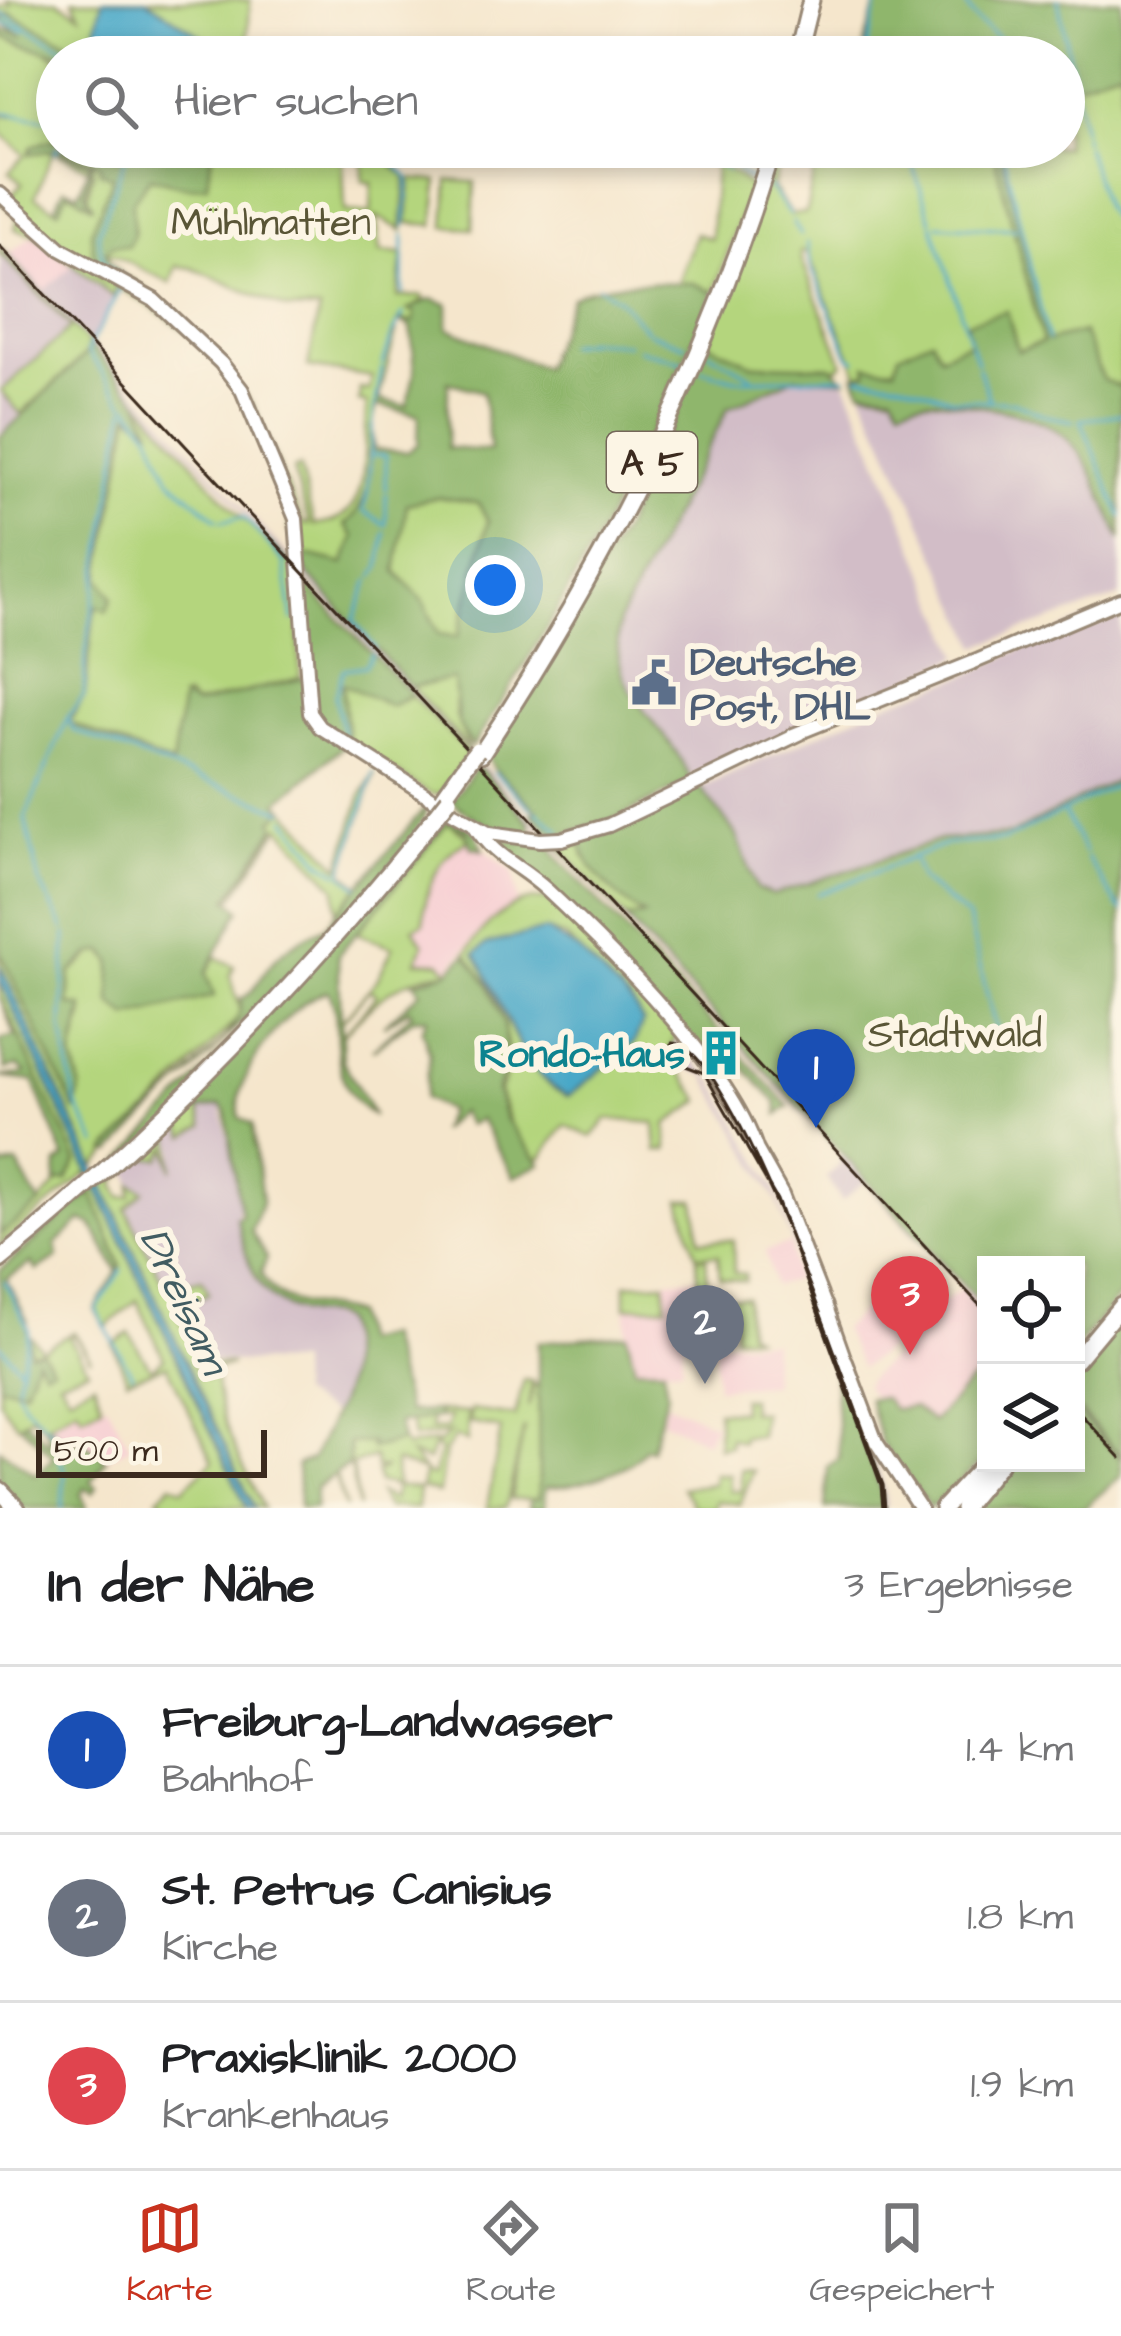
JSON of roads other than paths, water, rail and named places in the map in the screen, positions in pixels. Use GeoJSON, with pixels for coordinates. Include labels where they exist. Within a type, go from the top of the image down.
{"type":"FeatureCollection","features":[{"type":"Feature","properties":{"kind":"highway"},"geometry":{"type":"LineString","coordinates":[[799,36],[807,0]]}},
{"type":"Feature","properties":{"kind":"highway","name":"A 5"},"geometry":{"type":"LineString","coordinates":[[0,1256],[110,1163],[271,1010],[475,758],[562,629],[655,456],[716,315],[763,168]]}},
{"type":"Feature","properties":{"kind":"highway"},"geometry":{"type":"LineString","coordinates":[[1085,1345],[1121,1302]]}},
{"type":"Feature","properties":{"kind":"highway"},"geometry":{"type":"LineString","coordinates":[[943,1508],[985,1472]]}},
{"type":"Feature","properties":{"kind":"highway"},"geometry":{"type":"LineString","coordinates":[[960,1508],[989,1472]]}},
{"type":"Feature","properties":{"kind":"highway"},"geometry":{"type":"LineString","coordinates":[[976,1508],[992,1472]]}},
{"type":"Feature","properties":{"kind":"highway"},"geometry":{"type":"LineString","coordinates":[[0,1494],[13,1508]]}},
{"type":"Feature","properties":{"kind":"main road"},"geometry":{"type":"LineString","coordinates":[[0,194],[61,249],[124,281],[183,327],[242,390],[292,502],[310,713],[320,727],[441,804],[526,872],[608,953],[708,1067],[782,1195],[876,1442],[919,1507]]}},
{"type":"Feature","properties":{"kind":"main road"},"geometry":{"type":"LineString","coordinates":[[482,834],[540,840],[609,825],[770,752],[794,733],[1121,600]]}},
{"type":"Feature","properties":{"kind":"water"},"geometry":{"type":"Polygon","coordinates":[[[103,0],[146,0],[202,36],[94,36],[103,0]]]}},
{"type":"Feature","properties":{"kind":"water"},"geometry":{"type":"Polygon","coordinates":[[[546,930],[579,951],[634,1006],[643,1022],[634,1043],[569,1096],[537,1072],[524,1054],[475,954],[486,944],[546,930]]]}},
{"type":"Feature","properties":{"kind":"water","name":"Dreisam"},"geometry":{"type":"Polygon","coordinates":[[[0,965],[254,1508],[247,1508],[0,981],[0,965]]]}},
{"type":"Feature","properties":{"kind":"waterway"},"geometry":{"type":"LineString","coordinates":[[869,36],[878,0]]}},
{"type":"Feature","properties":{"kind":"waterway"},"geometry":{"type":"LineString","coordinates":[[965,0],[974,17],[996,36]]}},
{"type":"Feature","properties":{"kind":"waterway"},"geometry":{"type":"LineString","coordinates":[[1058,0],[1065,36]]}},
{"type":"Feature","properties":{"kind":"waterway"},"geometry":{"type":"LineString","coordinates":[[0,13],[42,36]]}},
{"type":"Feature","properties":{"kind":"waterway"},"geometry":{"type":"LineString","coordinates":[[0,22],[25,30]]}},
{"type":"Feature","properties":{"kind":"waterway"},"geometry":{"type":"LineString","coordinates":[[0,112],[36,118]]}},
{"type":"Feature","properties":{"kind":"waterway"},"geometry":{"type":"LineString","coordinates":[[1086,146],[1104,207],[1121,234]]}},
{"type":"Feature","properties":{"kind":"waterway"},"geometry":{"type":"LineString","coordinates":[[122,168],[98,234],[103,262],[124,280]]}},
{"type":"Feature","properties":{"kind":"waterway"},"geometry":{"type":"LineString","coordinates":[[399,168],[409,178],[405,227]]}},
{"type":"Feature","properties":{"kind":"waterway"},"geometry":{"type":"LineString","coordinates":[[724,168],[728,170]]}},
{"type":"Feature","properties":{"kind":"waterway"},"geometry":{"type":"LineString","coordinates":[[914,168],[931,220]]}},
{"type":"Feature","properties":{"kind":"waterway"},"geometry":{"type":"LineString","coordinates":[[1007,168],[1048,340]]}},
{"type":"Feature","properties":{"kind":"waterway"},"geometry":{"type":"LineString","coordinates":[[741,174],[751,180]]}},
{"type":"Feature","properties":{"kind":"waterway"},"geometry":{"type":"LineString","coordinates":[[769,187],[790,215]]}},
{"type":"Feature","properties":{"kind":"waterway"},"geometry":{"type":"LineString","coordinates":[[793,222],[801,235]]}},
{"type":"Feature","properties":{"kind":"waterway"},"geometry":{"type":"LineString","coordinates":[[932,224],[977,362]]}},
{"type":"Feature","properties":{"kind":"waterway"},"geometry":{"type":"LineString","coordinates":[[938,225],[1016,229]]}},
{"type":"Feature","properties":{"kind":"waterway"},"geometry":{"type":"LineString","coordinates":[[403,294],[404,234]]}},
{"type":"Feature","properties":{"kind":"waterway"},"geometry":{"type":"LineString","coordinates":[[807,242],[811,266],[849,356],[856,360]]}},
{"type":"Feature","properties":{"kind":"waterway"},"geometry":{"type":"LineString","coordinates":[[598,286],[619,299],[647,331]]}},
{"type":"Feature","properties":{"kind":"waterway"},"geometry":{"type":"LineString","coordinates":[[120,289],[87,351],[125,404]]}},
{"type":"Feature","properties":{"kind":"waterway"},"geometry":{"type":"LineString","coordinates":[[390,340],[403,314]]}},
{"type":"Feature","properties":{"kind":"waterway"},"geometry":{"type":"LineString","coordinates":[[650,333],[685,345]]}},
{"type":"Feature","properties":{"kind":"waterway"},"geometry":{"type":"LineString","coordinates":[[566,345],[590,340],[627,344]]}},
{"type":"Feature","properties":{"kind":"waterway"},"geometry":{"type":"LineString","coordinates":[[383,364],[390,342]]}},
{"type":"Feature","properties":{"kind":"waterway"},"geometry":{"type":"LineString","coordinates":[[638,349],[683,362]]}},
{"type":"Feature","properties":{"kind":"waterway"},"geometry":{"type":"LineString","coordinates":[[709,352],[752,376]]}},
{"type":"Feature","properties":{"kind":"waterway"},"geometry":{"type":"LineString","coordinates":[[978,367],[989,399]]}},
{"type":"Feature","properties":{"kind":"waterway"},"geometry":{"type":"LineString","coordinates":[[375,408],[382,368]]}},
{"type":"Feature","properties":{"kind":"waterway"},"geometry":{"type":"LineString","coordinates":[[702,370],[735,379],[846,377]]}},
{"type":"Feature","properties":{"kind":"waterway"},"geometry":{"type":"LineString","coordinates":[[859,377],[902,382],[953,399],[1015,402],[1074,421]]}},
{"type":"Feature","properties":{"kind":"waterway"},"geometry":{"type":"LineString","coordinates":[[128,405],[151,434],[170,479],[217,519]]}},
{"type":"Feature","properties":{"kind":"waterway"},"geometry":{"type":"LineString","coordinates":[[64,929],[40,883],[25,818],[68,717],[84,696],[86,651],[125,409]]}},
{"type":"Feature","properties":{"kind":"waterway"},"geometry":{"type":"LineString","coordinates":[[368,487],[374,410]]}},
{"type":"Feature","properties":{"kind":"waterway"},"geometry":{"type":"LineString","coordinates":[[1081,420],[1121,414]]}},
{"type":"Feature","properties":{"kind":"waterway"},"geometry":{"type":"LineString","coordinates":[[1081,420],[1121,516]]}},
{"type":"Feature","properties":{"kind":"waterway"},"geometry":{"type":"LineString","coordinates":[[372,455],[386,456],[386,489]]}},
{"type":"Feature","properties":{"kind":"waterway"},"geometry":{"type":"LineString","coordinates":[[368,489],[363,511],[386,525]]}},
{"type":"Feature","properties":{"kind":"waterway"},"geometry":{"type":"LineString","coordinates":[[386,494],[386,522]]}},
{"type":"Feature","properties":{"kind":"waterway"},"geometry":{"type":"LineString","coordinates":[[222,521],[244,517],[284,562],[293,620]]}},
{"type":"Feature","properties":{"kind":"waterway"},"geometry":{"type":"LineString","coordinates":[[373,577],[380,567],[385,532]]}},
{"type":"Feature","properties":{"kind":"waterway"},"geometry":{"type":"LineString","coordinates":[[369,581],[354,621],[375,648]]}},
{"type":"Feature","properties":{"kind":"waterway"},"geometry":{"type":"LineString","coordinates":[[343,734],[335,696],[344,669],[365,666],[372,654]]}},
{"type":"Feature","properties":{"kind":"waterway"},"geometry":{"type":"LineString","coordinates":[[69,720],[73,730],[284,811]]}},
{"type":"Feature","properties":{"kind":"waterway"},"geometry":{"type":"LineString","coordinates":[[494,772],[532,809]]}},
{"type":"Feature","properties":{"kind":"waterway"},"geometry":{"type":"LineString","coordinates":[[358,886],[342,873],[374,773]]}},
{"type":"Feature","properties":{"kind":"waterway"},"geometry":{"type":"LineString","coordinates":[[818,894],[948,844],[1005,840],[1121,783]]}},
{"type":"Feature","properties":{"kind":"waterway"},"geometry":{"type":"LineString","coordinates":[[536,811],[560,830]]}},
{"type":"Feature","properties":{"kind":"waterway"},"geometry":{"type":"LineString","coordinates":[[1064,813],[1085,853]]}},
{"type":"Feature","properties":{"kind":"waterway"},"geometry":{"type":"LineString","coordinates":[[286,819],[323,863],[338,872]]}},
{"type":"Feature","properties":{"kind":"waterway"},"geometry":{"type":"LineString","coordinates":[[912,856],[921,880],[968,918],[997,1034]]}},
{"type":"Feature","properties":{"kind":"waterway"},"geometry":{"type":"LineString","coordinates":[[1087,858],[1121,911]]}},
{"type":"Feature","properties":{"kind":"waterway"},"geometry":{"type":"LineString","coordinates":[[66,934],[62,1028],[76,1104],[97,1144]]}},
{"type":"Feature","properties":{"kind":"waterway"},"geometry":{"type":"LineString","coordinates":[[122,1270],[96,1310],[132,1374]]}},
{"type":"Feature","properties":{"kind":"waterway"},"geometry":{"type":"LineString","coordinates":[[5,1282],[29,1330],[17,1385]]}},
{"type":"Feature","properties":{"kind":"waterway"},"geometry":{"type":"LineString","coordinates":[[0,1345],[21,1369]]}},
{"type":"Feature","properties":{"kind":"waterway"},"geometry":{"type":"LineString","coordinates":[[17,1390],[25,1405],[65,1444],[59,1457],[65,1472],[62,1508]]}},
{"type":"Feature","properties":{"kind":"tram line"},"geometry":{"type":"LineString","coordinates":[[883,1508],[881,1485],[777,1200],[704,1073],[665,1058],[672,1043],[698,1059],[728,1103],[760,1166],[792,1240],[848,1389],[883,1485],[885,1508]]}},
{"type":"Feature","properties":{"kind":"railway"},"geometry":{"type":"LineString","coordinates":[[0,246],[469,751]]}},
{"type":"Feature","properties":{"kind":"railway"},"geometry":{"type":"LineString","coordinates":[[479,763],[977,1302]]}},
{"type":"Feature","properties":{"kind":"railway"},"geometry":{"type":"LineString","coordinates":[[1085,1419],[1121,1458]]}},
{"type":"Feature","properties":{"kind":"place","name":"Deutsche Post, DHL"},"geometry":{"type":"Point","coordinates":[654,683]}},
{"type":"Feature","properties":{"kind":"place","name":"Rondo-Haus"},"geometry":{"type":"Point","coordinates":[721,1053]}},
{"type":"Feature","properties":{"kind":"place","name":"Freiburg-Landwasser"},"geometry":{"type":"Point","coordinates":[816,1128]}},
{"type":"Feature","properties":{"kind":"place","name":"Praxisklinik 2000"},"geometry":{"type":"Point","coordinates":[910,1355]}},
{"type":"Feature","properties":{"kind":"place","name":"St. Petrus Canisius"},"geometry":{"type":"Point","coordinates":[705,1384]}},
{"type":"Feature","properties":{"kind":"park label","name":"Mühlmatten"},"geometry":{"type":"Point","coordinates":[271,221]}},
{"type":"Feature","properties":{"kind":"park label","name":"Stadtwald"},"geometry":{"type":"Point","coordinates":[955,1033]}}]}
